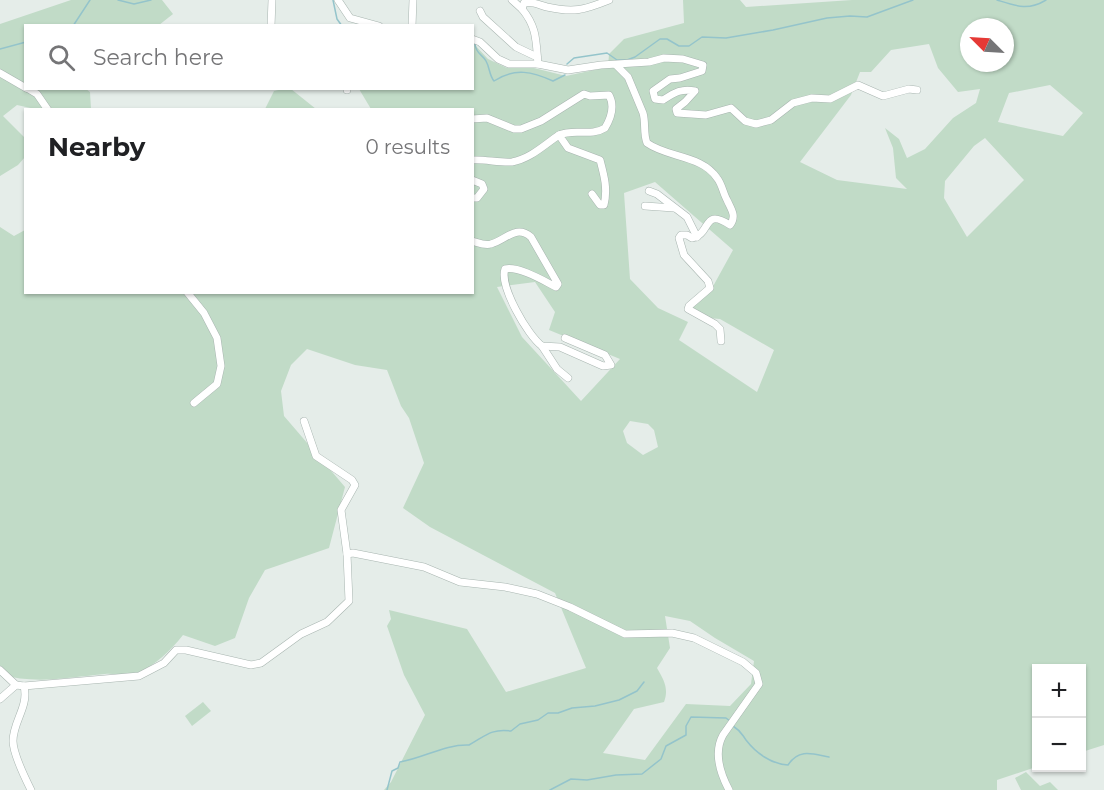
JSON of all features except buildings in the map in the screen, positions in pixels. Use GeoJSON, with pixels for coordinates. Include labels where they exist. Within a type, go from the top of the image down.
{"type":"FeatureCollection","features":[{"type":"Feature","properties":{"kind":"street"},"geometry":{"type":"LineString","coordinates":[[271,24],[272,0]]}},
{"type":"Feature","properties":{"kind":"street"},"geometry":{"type":"LineString","coordinates":[[338,0],[350,18],[372,24]]}},
{"type":"Feature","properties":{"kind":"street"},"geometry":{"type":"LineString","coordinates":[[412,24],[413,0]]}},
{"type":"Feature","properties":{"kind":"street"},"geometry":{"type":"LineString","coordinates":[[512,0],[530,19],[535,30],[538,60]]}},
{"type":"Feature","properties":{"kind":"street"},"geometry":{"type":"LineString","coordinates":[[522,9],[524,3],[529,2],[549,7],[583,10],[609,0]]}},
{"type":"Feature","properties":{"kind":"street"},"geometry":{"type":"LineString","coordinates":[[480,11],[516,47],[538,60],[568,70],[664,58],[683,59],[703,65],[702,71],[670,79],[653,91],[655,99],[663,100],[676,91],[687,89],[695,91],[676,109],[677,113],[706,115],[731,108],[745,121],[756,124],[771,120],[793,103],[812,98],[830,99],[858,85],[883,96],[909,89],[917,90]]}},
{"type":"Feature","properties":{"kind":"street"},"geometry":{"type":"LineString","coordinates":[[474,40],[480,42],[498,59],[509,64],[538,60]]}},
{"type":"Feature","properties":{"kind":"street"},"geometry":{"type":"LineString","coordinates":[[616,65],[628,77],[643,113],[644,136],[647,143],[662,151],[709,168],[718,179],[733,211],[732,224],[712,218],[697,237],[681,235],[679,238],[684,255],[708,281],[710,288],[688,309],[715,324],[720,329],[722,341]]}},
{"type":"Feature","properties":{"kind":"street"},"geometry":{"type":"LineString","coordinates":[[0,73],[24,87]]}},
{"type":"Feature","properties":{"kind":"street"},"geometry":{"type":"LineString","coordinates":[[30,90],[37,94],[47,108]]}},
{"type":"Feature","properties":{"kind":"street"},"geometry":{"type":"LineString","coordinates":[[474,119],[487,118],[514,129],[521,129],[541,122],[584,94],[609,95],[611,98],[611,117],[605,128],[600,131],[567,131],[526,158],[510,162],[474,160]]}},
{"type":"Feature","properties":{"kind":"street"},"geometry":{"type":"LineString","coordinates":[[559,135],[568,148],[600,160],[605,178],[604,205],[600,205],[592,194]]}},
{"type":"Feature","properties":{"kind":"street"},"geometry":{"type":"LineString","coordinates":[[474,181],[482,184],[484,189],[477,198],[474,198]]}},
{"type":"Feature","properties":{"kind":"street"},"geometry":{"type":"LineString","coordinates":[[649,191],[657,194],[687,217],[697,237]]}},
{"type":"Feature","properties":{"kind":"street"},"geometry":{"type":"LineString","coordinates":[[645,206],[674,208]]}},
{"type":"Feature","properties":{"kind":"street"},"geometry":{"type":"LineString","coordinates":[[474,242],[482,245],[492,244],[518,232],[526,233],[531,237],[558,284],[556,287],[533,275],[509,268],[505,269],[503,274],[506,287],[528,332],[542,346],[557,369],[568,378]]}},
{"type":"Feature","properties":{"kind":"street"},"geometry":{"type":"LineString","coordinates":[[189,294],[204,313],[217,338],[221,366],[217,384],[194,403]]}},
{"type":"Feature","properties":{"kind":"street"},"geometry":{"type":"LineString","coordinates":[[542,346],[560,346],[603,366],[611,365],[605,356],[565,338]]}},
{"type":"Feature","properties":{"kind":"street"},"geometry":{"type":"LineString","coordinates":[[0,699],[16,686],[139,676],[164,663],[176,650],[186,650],[251,665],[261,663],[301,634],[327,622],[349,601],[347,554],[341,510],[355,485],[352,480],[316,456],[304,421]]}},
{"type":"Feature","properties":{"kind":"street"},"geometry":{"type":"LineString","coordinates":[[347,554],[424,567],[460,582],[505,587],[537,594],[570,607],[625,634],[672,633],[694,638],[743,662],[756,673],[759,684],[719,744],[721,772],[729,790]]}},
{"type":"Feature","properties":{"kind":"street"},"geometry":{"type":"LineString","coordinates":[[0,670],[16,686]]}},
{"type":"Feature","properties":{"kind":"street"},"geometry":{"type":"LineString","coordinates":[[24,686],[26,695],[24,707],[13,741],[31,790]]}},
{"type":"Feature","properties":{"kind":"green space"},"geometry":{"type":"Polygon","coordinates":[[[71,0],[162,0],[173,14],[160,24],[24,24],[24,90],[87,90],[90,92],[91,108],[30,108],[17,105],[3,116],[24,137],[24,158],[18,165],[0,176],[0,24],[71,0]]]}},
{"type":"Feature","properties":{"kind":"green space"},"geometry":{"type":"Polygon","coordinates":[[[683,0],[740,0],[746,7],[852,0],[1104,0],[1104,745],[1086,751],[1086,664],[1032,664],[1032,768],[997,780],[997,790],[384,790],[391,782],[425,715],[404,675],[387,626],[391,619],[389,610],[467,629],[506,692],[586,668],[555,593],[430,527],[403,508],[424,463],[409,418],[401,406],[387,370],[355,365],[307,349],[291,365],[281,391],[284,416],[345,487],[329,548],[265,570],[249,598],[235,638],[215,646],[183,635],[156,662],[130,675],[105,674],[39,680],[0,674],[0,227],[14,236],[24,231],[24,294],[474,294],[474,108],[370,108],[360,90],[474,90],[474,44],[488,59],[507,68],[530,67],[566,76],[608,67],[609,54],[624,39],[684,23],[683,0]],[[929,44],[891,50],[871,72],[860,72],[851,95],[800,162],[837,180],[907,189],[896,178],[893,148],[885,128],[899,139],[907,158],[925,149],[953,118],[976,103],[980,89],[958,92],[938,68],[929,44]],[[1050,85],[1009,93],[998,122],[1063,136],[1083,113],[1050,85]],[[985,138],[974,146],[945,181],[944,198],[967,237],[1024,180],[985,138]],[[655,182],[624,193],[630,279],[658,308],[688,322],[679,340],[757,392],[774,350],[720,319],[708,318],[692,310],[693,304],[711,290],[733,250],[655,182]],[[535,282],[497,287],[522,337],[581,401],[620,359],[549,330],[555,312],[535,282]],[[630,421],[623,431],[627,443],[643,455],[658,447],[654,430],[648,424],[630,421]],[[665,616],[670,648],[657,668],[665,685],[664,702],[634,709],[603,753],[645,760],[686,704],[730,706],[751,684],[754,661],[690,621],[665,616]]]}},
{"type":"Feature","properties":{"kind":"green space"},"geometry":{"type":"Polygon","coordinates":[[[292,90],[315,108],[266,108],[274,91],[292,90]]]}},
{"type":"Feature","properties":{"kind":"green space"},"geometry":{"type":"Polygon","coordinates":[[[203,702],[211,711],[192,726],[185,716],[203,702]]]}},
{"type":"Feature","properties":{"kind":"green space"},"geometry":{"type":"Polygon","coordinates":[[[1026,772],[1040,786],[1050,782],[1058,790],[1021,790],[1015,778],[1026,772]]]}},
{"type":"Feature","properties":{"kind":"waterway"},"geometry":{"type":"LineString","coordinates":[[74,24],[90,0]]}},
{"type":"Feature","properties":{"kind":"waterway"},"geometry":{"type":"LineString","coordinates":[[118,0],[134,4],[151,0]]}},
{"type":"Feature","properties":{"kind":"waterway"},"geometry":{"type":"LineString","coordinates":[[333,0],[337,19],[341,24]]}},
{"type":"Feature","properties":{"kind":"waterway"},"geometry":{"type":"LineString","coordinates":[[567,64],[574,58],[607,53],[617,60],[627,60],[660,39],[667,39],[679,46],[689,46],[702,37],[726,38],[827,18],[867,17],[913,0]]}},
{"type":"Feature","properties":{"kind":"waterway"},"geometry":{"type":"LineString","coordinates":[[997,0],[1016,6],[1028,6],[1046,0]]}},
{"type":"Feature","properties":{"kind":"waterway"},"geometry":{"type":"LineString","coordinates":[[0,49],[24,43]]}},
{"type":"Feature","properties":{"kind":"waterway"},"geometry":{"type":"LineString","coordinates":[[474,44],[486,61],[494,81],[517,72],[531,73],[553,81],[565,75]]}},
{"type":"Feature","properties":{"kind":"waterway"},"geometry":{"type":"LineString","coordinates":[[387,790],[392,771],[398,768],[400,762],[451,747],[469,745],[488,734],[504,730],[511,731],[520,724],[538,720],[548,713],[558,713],[572,708],[595,706],[619,700],[637,691],[644,682]]}},
{"type":"Feature","properties":{"kind":"waterway"},"geometry":{"type":"LineString","coordinates":[[550,790],[571,779],[587,780],[616,775],[642,774],[661,759],[666,746],[686,735],[686,726],[691,717],[726,718],[730,721]]}},
{"type":"Feature","properties":{"kind":"waterway"},"geometry":{"type":"LineString","coordinates":[[733,726],[754,749],[764,757],[776,762],[788,765],[802,754],[829,757]]}}]}
